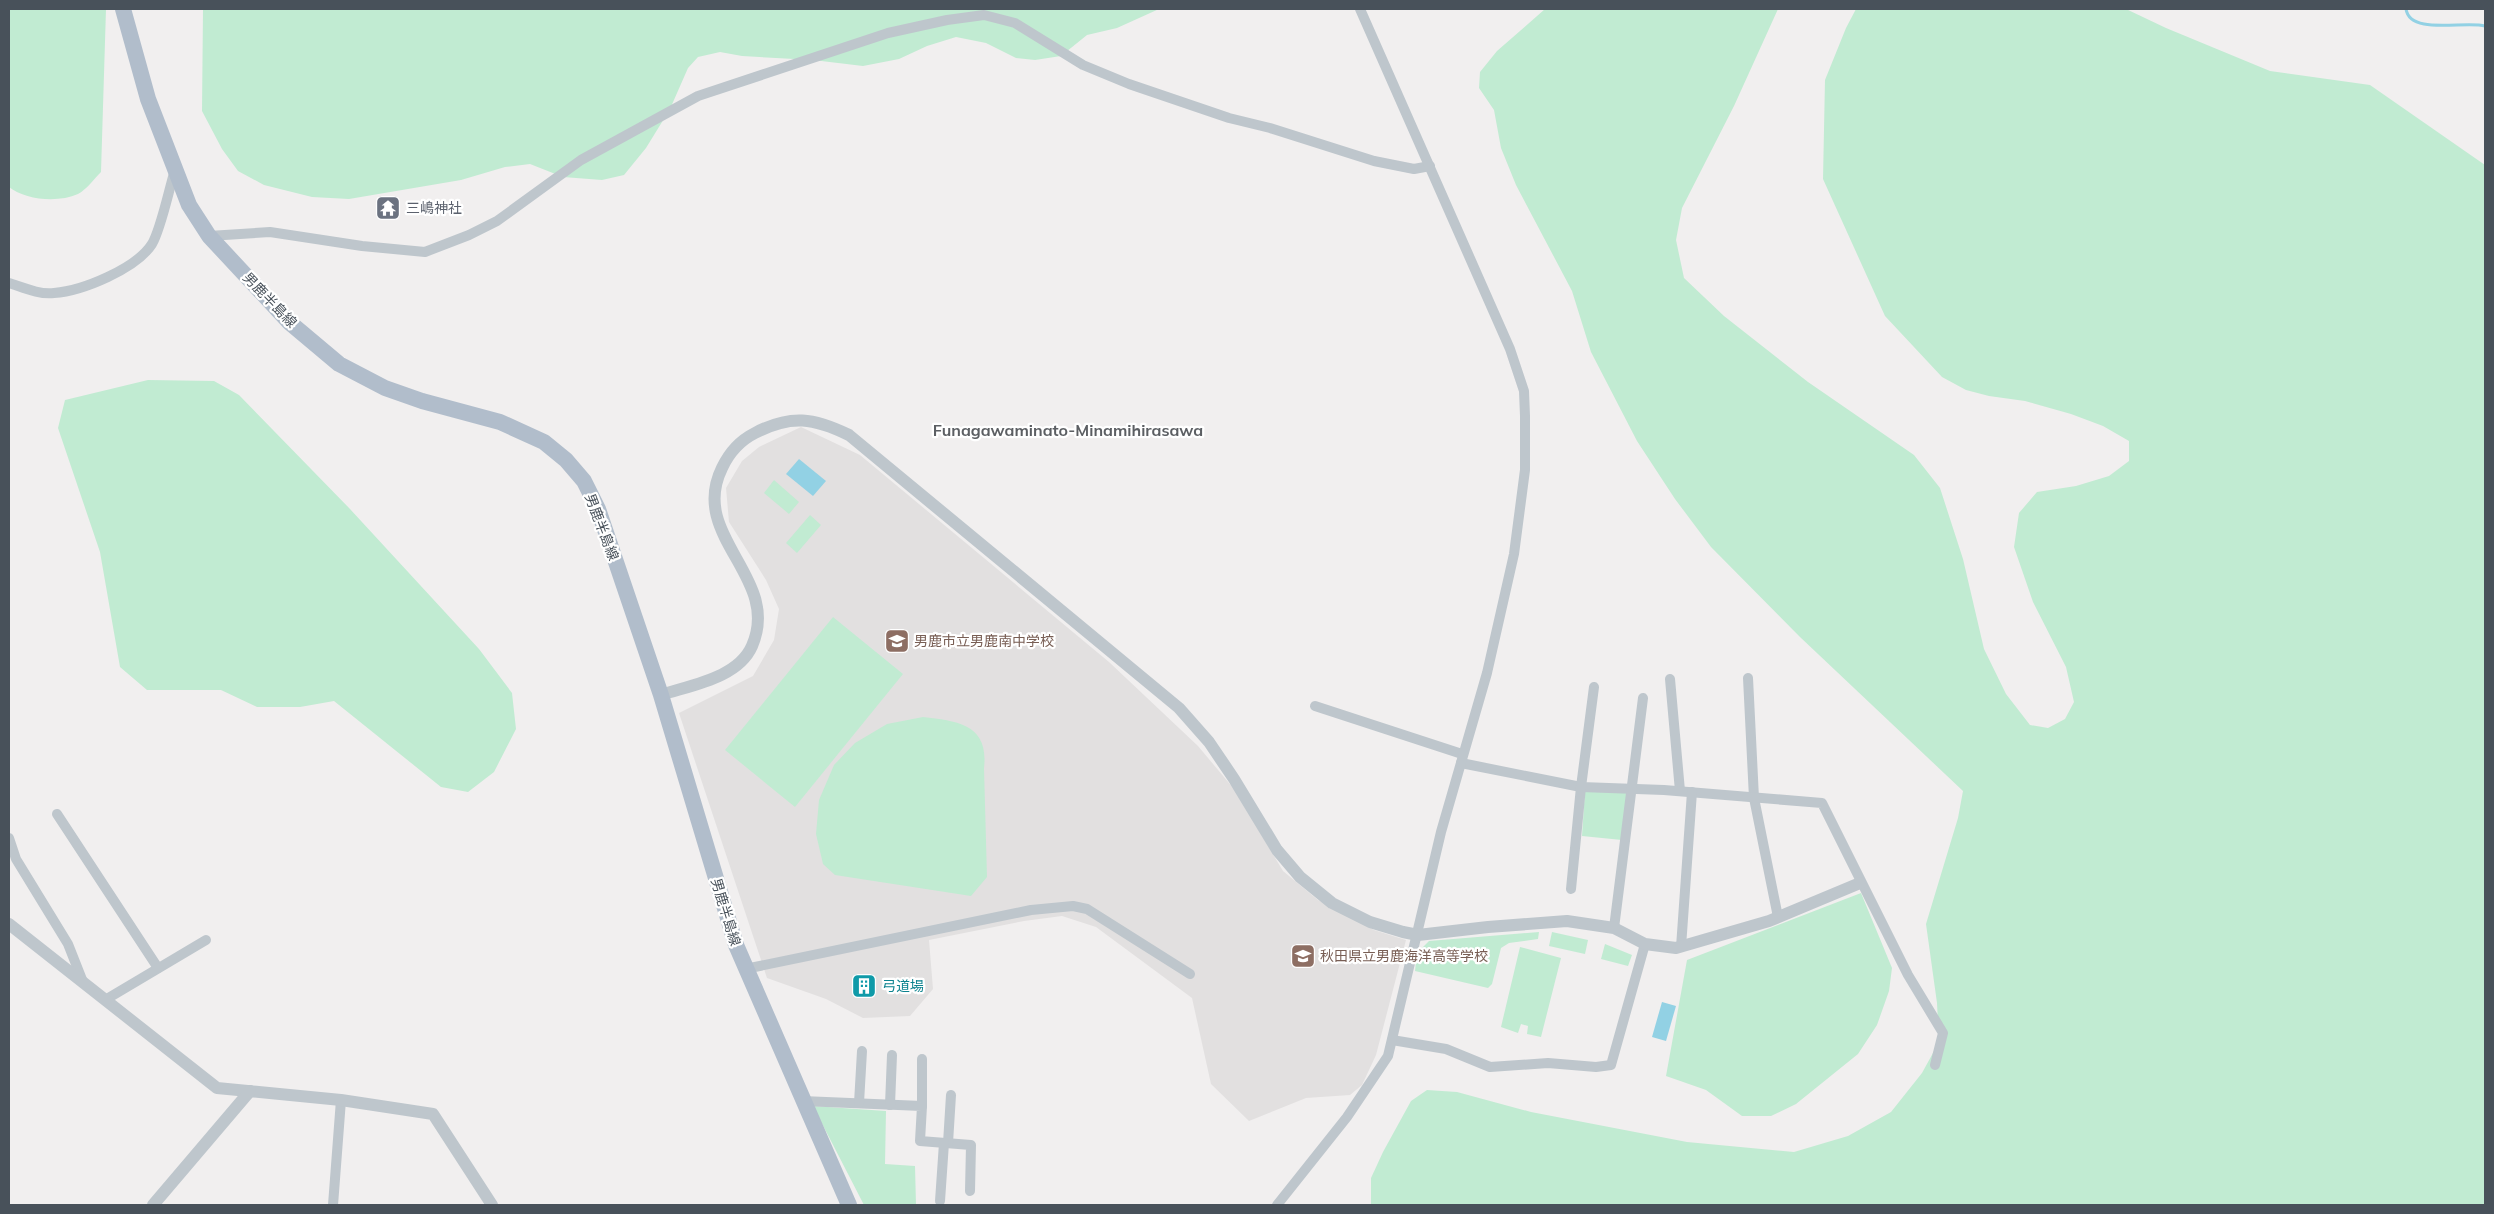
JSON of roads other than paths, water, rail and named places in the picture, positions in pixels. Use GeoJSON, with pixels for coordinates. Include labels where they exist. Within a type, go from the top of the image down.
{"type":"FeatureCollection","features":[{"type":"Feature","properties":{"kind":"main road","name":"男鹿半島線"},"geometry":{"type":"LineString","coordinates":[[123,9],[148,99],[189,205],[209,236],[289,322],[338,364],[384,388],[519,429],[544,442],[566,460],[584,481],[598,509],[661,695],[736,945],[849,1205]]}},
{"type":"Feature","properties":{"kind":"street"},"geometry":{"type":"LineString","coordinates":[[1277,1205],[1362,1094],[1388,1056],[1418,935],[1440,832],[1487,673],[1508,588],[1526,470],[1524,391],[1510,349],[1360,9]]}},
{"type":"Feature","properties":{"kind":"street"},"geometry":{"type":"LineString","coordinates":[[209,236],[270,232],[362,246],[425,252],[469,235],[497,221],[581,160],[698,96],[888,33],[947,20],[984,16],[1015,23],[1083,65],[1129,84],[1229,118],[1270,128],[1374,160],[1414,169],[1430,166]]}},
{"type":"Feature","properties":{"kind":"street"},"geometry":{"type":"LineString","coordinates":[[9,283],[52,294],[72,289],[130,266],[152,244],[175,170]]}},
{"type":"Feature","properties":{"kind":"street"},"geometry":{"type":"LineString","coordinates":[[661,695],[733,668],[752,647],[759,618],[757,599],[720,529],[713,507],[716,478],[724,463],[733,450],[748,436],[769,425],[792,420],[822,422],[849,435],[1179,708],[1209,742],[1278,850],[1300,876],[1332,902],[1370,922],[1418,935],[1567,921],[1614,928],[1645,944],[1680,947],[1778,918],[1860,883]]}},
{"type":"Feature","properties":{"kind":"street"},"geometry":{"type":"LineString","coordinates":[[1748,678],[1754,798],[1778,918]]}},
{"type":"Feature","properties":{"kind":"street"},"geometry":{"type":"LineString","coordinates":[[1670,679],[1680,791]]}},
{"type":"Feature","properties":{"kind":"street"},"geometry":{"type":"LineString","coordinates":[[1571,889],[1580,787],[1594,687]]}},
{"type":"Feature","properties":{"kind":"street"},"geometry":{"type":"LineString","coordinates":[[1614,928],[1643,698]]}},
{"type":"Feature","properties":{"kind":"street"},"geometry":{"type":"LineString","coordinates":[[1315,706],[1461,758],[1580,787],[1680,791],[1822,803],[1860,883],[1908,975],[1943,1033],[1935,1064]]}},
{"type":"Feature","properties":{"kind":"street"},"geometry":{"type":"LineString","coordinates":[[1680,947],[1692,792]]}},
{"type":"Feature","properties":{"kind":"street"},"geometry":{"type":"LineString","coordinates":[[57,814],[158,968]]}},
{"type":"Feature","properties":{"kind":"street"},"geometry":{"type":"LineString","coordinates":[[9,838],[16,859],[68,944],[83,982]]}},
{"type":"Feature","properties":{"kind":"street"},"geometry":{"type":"LineString","coordinates":[[745,969],[1031,910],[1073,906],[1088,908],[1190,974]]}},
{"type":"Feature","properties":{"kind":"street"},"geometry":{"type":"LineString","coordinates":[[9,924],[217,1088],[341,1100],[432,1114],[492,1205]]}},
{"type":"Feature","properties":{"kind":"street"},"geometry":{"type":"LineString","coordinates":[[105,1000],[206,940]]}},
{"type":"Feature","properties":{"kind":"street"},"geometry":{"type":"LineString","coordinates":[[1392,1040],[1446,1049],[1490,1067],[1548,1063],[1596,1067],[1611,1065],[1645,944]]}},
{"type":"Feature","properties":{"kind":"street"},"geometry":{"type":"LineString","coordinates":[[859,1103],[862,1051]]}},
{"type":"Feature","properties":{"kind":"street"},"geometry":{"type":"LineString","coordinates":[[890,1105],[892,1055]]}},
{"type":"Feature","properties":{"kind":"street"},"geometry":{"type":"LineString","coordinates":[[922,1060],[920,1141],[972,1144],[970,1191]]}},
{"type":"Feature","properties":{"kind":"street"},"geometry":{"type":"LineString","coordinates":[[153,1205],[250,1091]]}},
{"type":"Feature","properties":{"kind":"street"},"geometry":{"type":"LineString","coordinates":[[940,1201],[950,1095]]}},
{"type":"Feature","properties":{"kind":"street"},"geometry":{"type":"LineString","coordinates":[[333,1205],[341,1100]]}},
{"type":"Feature","properties":{"kind":"street"},"geometry":{"type":"LineString","coordinates":[[802,1100],[922,1106]]}},
{"type":"Feature","properties":{"kind":"water"},"geometry":{"type":"Polygon","coordinates":[[[799,459],[826,481],[813,496],[786,474],[799,459]]]}},
{"type":"Feature","properties":{"kind":"water"},"geometry":{"type":"Polygon","coordinates":[[[1662,1002],[1676,1006],[1666,1041],[1652,1037],[1662,1002]]]}},
{"type":"Feature","properties":{"kind":"waterway"},"geometry":{"type":"LineString","coordinates":[[2406,9],[2410,17],[2417,22],[2428,25],[2485,26]]}},
{"type":"Feature","properties":{"kind":"place","name":"三嶋神社"},"geometry":{"type":"Point","coordinates":[388,208]}},
{"type":"Feature","properties":{"kind":"place","name":"男鹿市立男鹿南中学校"},"geometry":{"type":"Point","coordinates":[897,641]}},
{"type":"Feature","properties":{"kind":"place","name":"秋田県立男鹿海洋高等学校"},"geometry":{"type":"Point","coordinates":[1303,956]}},
{"type":"Feature","properties":{"kind":"place","name":"弓道場"},"geometry":{"type":"Point","coordinates":[864,986]}},
{"type":"Feature","properties":{"kind":"district","name":"Funagawaminato-Minamihirasawa"},"geometry":{"type":"Point","coordinates":[1068,430]}}]}
